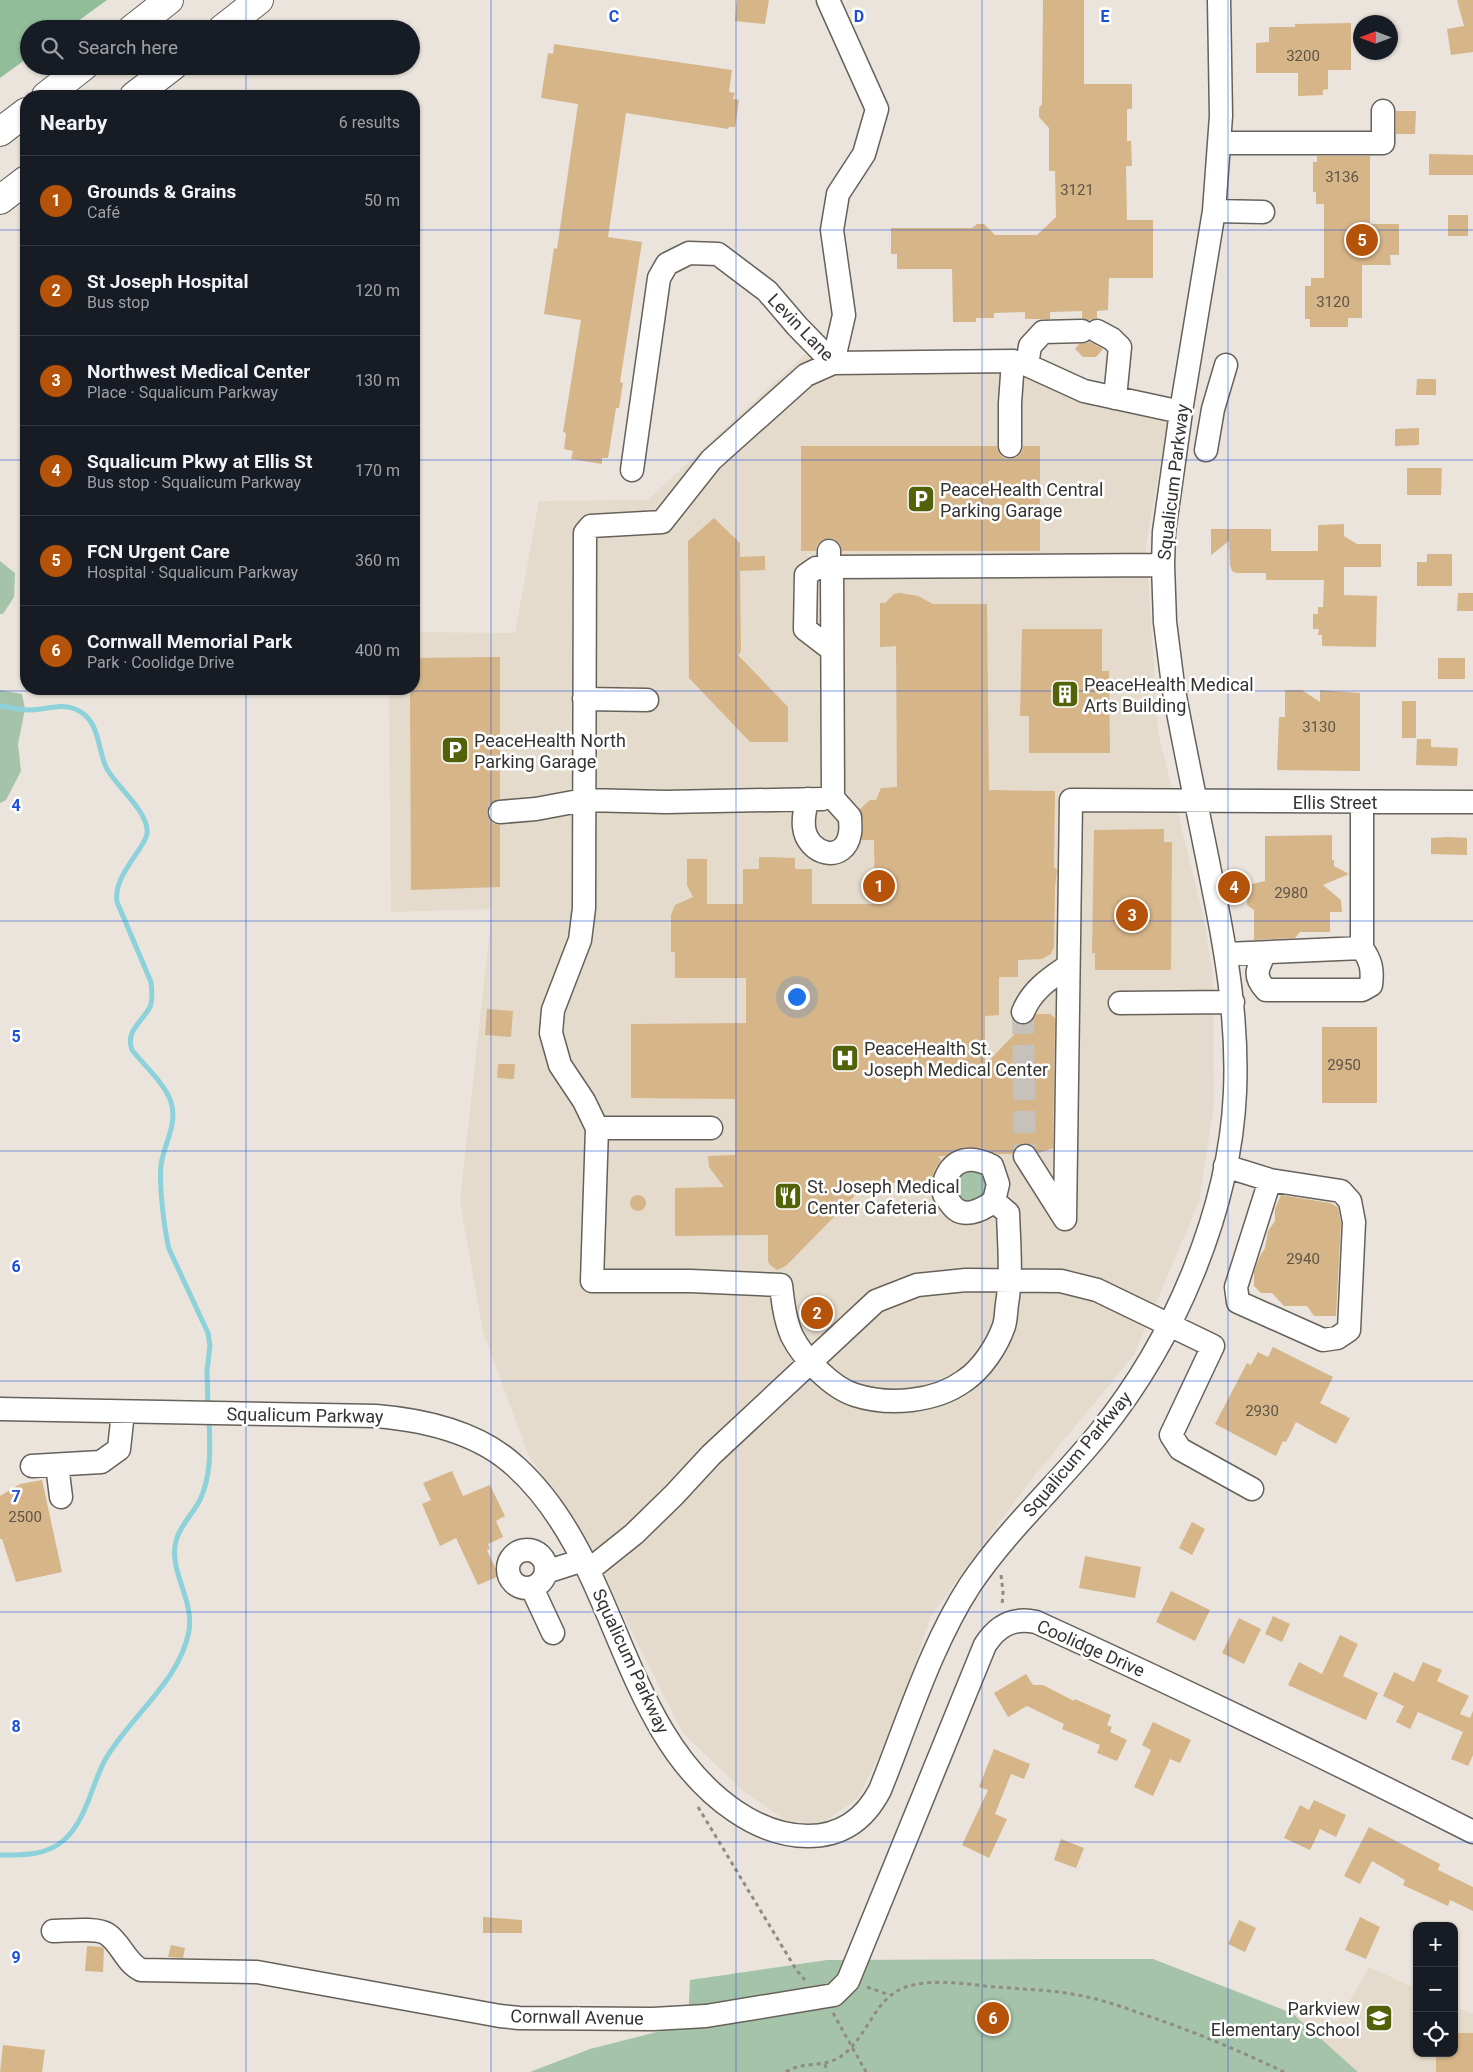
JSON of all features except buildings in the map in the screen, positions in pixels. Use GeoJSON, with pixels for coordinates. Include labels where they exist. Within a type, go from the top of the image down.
{"type":"FeatureCollection","features":[{"type":"Feature","properties":{"kind":"highway"},"geometry":{"type":"LineString","coordinates":[[143,20],[169,0]]}},
{"type":"Feature","properties":{"kind":"highway"},"geometry":{"type":"LineString","coordinates":[[233,20],[259,0]]}},
{"type":"Feature","properties":{"kind":"highway"},"geometry":{"type":"LineString","coordinates":[[54,90],[73,75]]}},
{"type":"Feature","properties":{"kind":"highway"},"geometry":{"type":"LineString","coordinates":[[142,90],[161,75]]}},
{"type":"Feature","properties":{"kind":"highway"},"geometry":{"type":"LineString","coordinates":[[0,132],[20,117]]}},
{"type":"Feature","properties":{"kind":"highway"},"geometry":{"type":"LineString","coordinates":[[0,200],[20,185]]}},
{"type":"Feature","properties":{"kind":"street"},"geometry":{"type":"LineString","coordinates":[[828,0],[877,109],[864,154],[838,194],[832,230],[844,315],[833,363],[806,375],[711,460],[662,522],[592,526],[585,533],[584,908],[580,940],[553,1010],[551,1033],[560,1065],[584,1101],[597,1128],[592,1281],[691,1281],[781,1285],[784,1312],[793,1338],[810,1362],[830,1382],[854,1395],[878,1400],[910,1400],[940,1394],[965,1381],[980,1367],[995,1346],[1005,1325],[1011,1281],[1008,1213],[994,1200]]}},
{"type":"Feature","properties":{"kind":"street","name":"Squalicum Parkway"},"geometry":{"type":"LineString","coordinates":[[0,1410],[393,1417],[430,1424],[458,1434],[502,1454],[517,1467],[551,1507],[586,1565],[652,1711],[670,1744],[701,1783],[720,1800],[765,1829],[800,1836],[819,1836],[837,1832],[862,1817],[872,1806],[934,1654],[969,1586],[993,1553],[1101,1431],[1154,1355],[1195,1267],[1210,1226],[1225,1166],[1235,1093],[1233,1002],[1226,954],[1197,802],[1179,722],[1168,652],[1163,565],[1166,514],[1214,211],[1220,143],[1219,0]]}},
{"type":"Feature","properties":{"kind":"street"},"geometry":{"type":"LineString","coordinates":[[1220,143],[1383,143],[1383,111]]}},
{"type":"Feature","properties":{"kind":"street"},"geometry":{"type":"LineString","coordinates":[[1214,211],[1263,212]]}},
{"type":"Feature","properties":{"kind":"street","name":"Levin Lane"},"geometry":{"type":"LineString","coordinates":[[632,470],[659,278],[667,264],[689,253],[718,254],[767,291],[797,326],[833,363],[1020,363],[1084,391],[1182,409],[1213,409]]}},
{"type":"Feature","properties":{"kind":"street"},"geometry":{"type":"LineString","coordinates":[[1010,446],[1010,403],[1020,363],[1030,346],[1043,332],[1089,331],[1112,339],[1120,347],[1115,398]]}},
{"type":"Feature","properties":{"kind":"street"},"geometry":{"type":"LineString","coordinates":[[1206,450],[1213,409],[1226,365]]}},
{"type":"Feature","properties":{"kind":"street"},"geometry":{"type":"LineString","coordinates":[[808,799],[804,815],[804,829],[811,844],[819,851],[829,854],[844,847],[850,834],[850,817],[833,798],[831,649],[805,630],[806,575],[816,568],[830,562],[1163,565]]}},
{"type":"Feature","properties":{"kind":"street"},"geometry":{"type":"LineString","coordinates":[[584,699],[647,700]]}},
{"type":"Feature","properties":{"kind":"street"},"geometry":{"type":"LineString","coordinates":[[500,812],[536,809],[584,800],[666,802],[833,798]]}},
{"type":"Feature","properties":{"kind":"street","name":"Ellis Street"},"geometry":{"type":"LineString","coordinates":[[1068,966],[1071,800],[1473,802]]}},
{"type":"Feature","properties":{"kind":"street"},"geometry":{"type":"LineString","coordinates":[[1265,953],[1258,968],[1258,982],[1266,990],[1362,990],[1371,986],[1373,973],[1370,960],[1362,948],[1362,802]]}},
{"type":"Feature","properties":{"kind":"street"},"geometry":{"type":"LineString","coordinates":[[1226,954],[1362,948]]}},
{"type":"Feature","properties":{"kind":"street"},"geometry":{"type":"LineString","coordinates":[[1023,1012],[1026,1002],[1040,986],[1068,966]]}},
{"type":"Feature","properties":{"kind":"street"},"geometry":{"type":"LineString","coordinates":[[1025,1156],[1065,1219],[1068,966]]}},
{"type":"Feature","properties":{"kind":"street"},"geometry":{"type":"LineString","coordinates":[[1120,1003],[1233,1002]]}},
{"type":"Feature","properties":{"kind":"street"},"geometry":{"type":"LineString","coordinates":[[597,1128],[712,1128]]}},
{"type":"Feature","properties":{"kind":"street"},"geometry":{"type":"LineString","coordinates":[[1225,1166],[1270,1180],[1341,1191],[1350,1201],[1354,1222],[1349,1330],[1337,1338],[1323,1340],[1238,1302],[1236,1287],[1270,1180]]}},
{"type":"Feature","properties":{"kind":"street"},"geometry":{"type":"LineString","coordinates":[[553,1633],[539,1580],[586,1565],[634,1534],[711,1455],[876,1301],[917,1285],[966,1280],[1061,1281],[1097,1290],[1212,1346],[1171,1435],[1180,1449],[1252,1489]]}},
{"type":"Feature","properties":{"kind":"street"},"geometry":{"type":"LineString","coordinates":[[32,1466],[101,1462],[119,1449],[123,1412]]}},
{"type":"Feature","properties":{"kind":"street"},"geometry":{"type":"LineString","coordinates":[[57,1465],[61,1497]]}},
{"type":"Feature","properties":{"kind":"street","name":"Coolidge Drive"},"geometry":{"type":"LineString","coordinates":[[998,1628],[1015,1621],[1036,1622],[1324,1756],[1473,1832]]}},
{"type":"Feature","properties":{"kind":"street"},"geometry":{"type":"LineString","coordinates":[[823,1998],[834,1994],[848,1981],[985,1645],[998,1628]]}},
{"type":"Feature","properties":{"kind":"street","name":"Cornwall Avenue"},"geometry":{"type":"LineString","coordinates":[[53,1931],[97,1931],[106,1933],[130,1963],[142,1970],[246,1971],[519,2018],[682,2018],[729,2013],[823,1998]]}},
{"type":"Feature","properties":{"kind":"path"},"geometry":{"type":"LineString","coordinates":[[993,1553],[1001,1576],[1003,1592],[998,1628]]}},
{"type":"Feature","properties":{"kind":"path"},"geometry":{"type":"LineString","coordinates":[[697,1806],[797,1971],[823,1998],[866,2072]]}},
{"type":"Feature","properties":{"kind":"path"},"geometry":{"type":"LineString","coordinates":[[848,1981],[890,1995]]}},
{"type":"Feature","properties":{"kind":"path"},"geometry":{"type":"LineString","coordinates":[[786,2072],[802,2065],[825,2064],[839,2057],[852,2047],[890,1995],[912,1985],[964,1984],[1072,1994],[1111,2003],[1228,2046],[1284,2072]]}},
{"type":"Feature","properties":{"kind":"path"},"geometry":{"type":"LineString","coordinates":[[825,2064],[827,2072]]}},
{"type":"Feature","properties":{"kind":"shaded area","name":"PeaceHealth St. Joseph Medical Center"},"geometry":{"type":"Polygon","coordinates":[[[1016,349],[1091,382],[1172,397],[1146,545],[1158,732],[1204,919],[1213,976],[1214,1106],[1199,1201],[1134,1355],[1026,1486],[931,1616],[893,1728],[858,1798],[822,1823],[788,1822],[742,1790],[683,1733],[588,1545],[528,1454],[483,1332],[460,1201],[492,909],[391,912],[389,695],[420,695],[420,632],[515,633],[539,501],[648,500],[806,353],[1016,349]]]}},
{"type":"Feature","properties":{"kind":"shaded area","name":"Parkview Elementary School"},"geometry":{"type":"Polygon","coordinates":[[[1369,1967],[1413,1987],[1413,2057],[1458,2057],[1458,2008],[1472,2014],[1473,2012],[1473,2072],[1358,2072],[1292,2013],[1338,2021],[1369,1967]]]}},
{"type":"Feature","properties":{"kind":"green space"},"geometry":{"type":"Polygon","coordinates":[[[0,0],[107,0],[79,20],[20,20],[20,64],[0,78],[0,0]]]}},
{"type":"Feature","properties":{"kind":"green space"},"geometry":{"type":"Polygon","coordinates":[[[0,561],[15,573],[14,597],[3,614],[0,614],[0,561]]]}},
{"type":"Feature","properties":{"kind":"green space"},"geometry":{"type":"Polygon","coordinates":[[[0,690],[22,695],[25,709],[18,744],[21,771],[6,800],[0,803],[0,690]]]}},
{"type":"Feature","properties":{"kind":"green space"},"geometry":{"type":"Polygon","coordinates":[[[975,1164],[992,1179],[980,1204],[956,1203],[951,1178],[975,1164]]]}},
{"type":"Feature","properties":{"kind":"green space"},"geometry":{"type":"Polygon","coordinates":[[[1153,1959],[1292,2013],[1358,2072],[530,2072],[590,2049],[688,2024],[690,1980],[827,1960],[1153,1959]]]}},
{"type":"Feature","properties":{"kind":"waterway"},"geometry":{"type":"LineString","coordinates":[[0,706],[22,710],[70,707],[83,714],[93,726],[106,767],[138,808],[146,826],[146,838],[120,880],[117,895],[117,902],[152,988],[150,1007],[135,1027],[130,1043],[132,1050],[168,1095],[173,1110],[172,1126],[161,1165],[164,1219],[169,1249],[208,1333],[210,1346],[207,1370],[208,1407]]}},
{"type":"Feature","properties":{"kind":"waterway"},"geometry":{"type":"LineString","coordinates":[[0,1855],[42,1852],[57,1845],[72,1832],[83,1812],[105,1760],[115,1744],[165,1683],[184,1650],[190,1620],[186,1598],[176,1567],[175,1546],[182,1528],[200,1500],[207,1480],[210,1439],[209,1418]]}},
{"type":"Feature","properties":{"kind":"tunnel"},"geometry":{"type":"LineString","coordinates":[[1023,1012],[1025,1156]]}},
{"type":"Feature","properties":{"kind":"place","name":"FCN Urgent Care"},"geometry":{"type":"Point","coordinates":[1362,240]}},
{"type":"Feature","properties":{"kind":"place","name":"PeaceHealth Central Parking Garage"},"geometry":{"type":"Point","coordinates":[921,499]}},
{"type":"Feature","properties":{"kind":"place","name":"PeaceHealth Medical Arts Building"},"geometry":{"type":"Point","coordinates":[1065,694]}},
{"type":"Feature","properties":{"kind":"place","name":"PeaceHealth North Parking Garage"},"geometry":{"type":"Point","coordinates":[455,750]}},
{"type":"Feature","properties":{"kind":"place","name":"Grounds & Grains"},"geometry":{"type":"Point","coordinates":[879,886]}},
{"type":"Feature","properties":{"kind":"place","name":"Squalicum Pkwy at Ellis St"},"geometry":{"type":"Point","coordinates":[1234,887]}},
{"type":"Feature","properties":{"kind":"place","name":"Northwest Medical Center"},"geometry":{"type":"Point","coordinates":[1132,915]}},
{"type":"Feature","properties":{"kind":"place","name":"PeaceHealth St. Joseph Medical Center"},"geometry":{"type":"Point","coordinates":[845,1058]}},
{"type":"Feature","properties":{"kind":"place","name":"St. Joseph Medical Center Cafeteria"},"geometry":{"type":"Point","coordinates":[788,1196]}},
{"type":"Feature","properties":{"kind":"place","name":"St Joseph Hospital"},"geometry":{"type":"Point","coordinates":[817,1313]}},
{"type":"Feature","properties":{"kind":"place","name":"Cornwall Memorial Park"},"geometry":{"type":"Point","coordinates":[993,2018]}},
{"type":"Feature","properties":{"kind":"place","name":"Parkview Elementary School"},"geometry":{"type":"Point","coordinates":[1379,2018]}}]}
